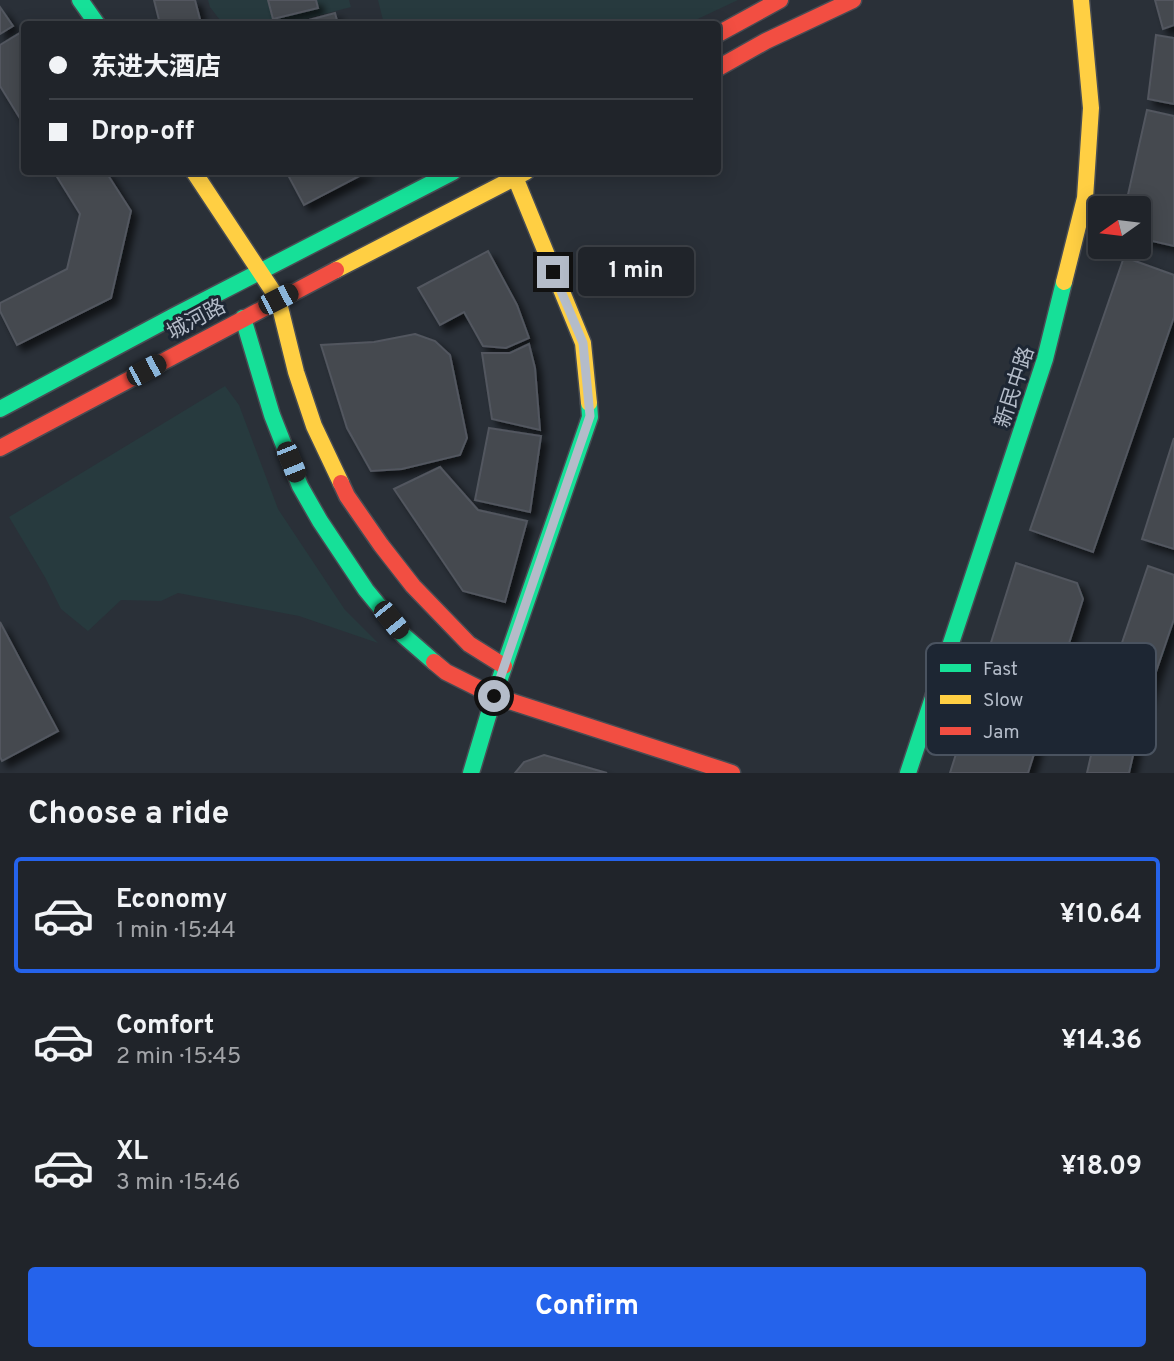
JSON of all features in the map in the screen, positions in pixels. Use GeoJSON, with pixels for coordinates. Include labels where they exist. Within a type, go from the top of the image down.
{"type":"FeatureCollection","features":[{"type":"Feature","properties":{"kind":"main road"},"geometry":{"type":"LineString","coordinates":[[80,0],[95,21]]}},
{"type":"Feature","properties":{"kind":"main road"},"geometry":{"type":"LineString","coordinates":[[721,32],[780,0]]}},
{"type":"Feature","properties":{"kind":"main road"},"geometry":{"type":"LineString","coordinates":[[721,66],[766,41],[853,0]]}},
{"type":"Feature","properties":{"kind":"main road","name":"新民中路"},"geometry":{"type":"LineString","coordinates":[[951,643],[1045,359],[1085,198],[1091,108],[1081,0]]}},
{"type":"Feature","properties":{"kind":"main road"},"geometry":{"type":"LineString","coordinates":[[196,175],[278,299],[296,372],[314,426],[347,496],[413,586],[469,643],[504,666]]}},
{"type":"Feature","properties":{"kind":"main road","name":"城河路"},"geometry":{"type":"LineString","coordinates":[[0,409],[447,175]]}},
{"type":"Feature","properties":{"kind":"main road","name":"城河路"},"geometry":{"type":"LineString","coordinates":[[0,448],[278,299],[518,175]]}},
{"type":"Feature","properties":{"kind":"main road"},"geometry":{"type":"LineString","coordinates":[[471,773],[504,666],[590,416],[583,343],[520,175]]}},
{"type":"Feature","properties":{"kind":"main road"},"geometry":{"type":"LineString","coordinates":[[243,318],[272,415],[300,486],[358,579],[403,635],[446,672],[494,696],[732,773]]}},
{"type":"Feature","properties":{"kind":"main road","name":"新民中路"},"geometry":{"type":"LineString","coordinates":[[908,773],[926,719]]}},
{"type":"Feature","properties":{"kind":"green space"},"geometry":{"type":"Polygon","coordinates":[[[208,0],[349,0],[351,7],[297,21],[221,21],[208,0]]]}},
{"type":"Feature","properties":{"kind":"green space"},"geometry":{"type":"Polygon","coordinates":[[[378,0],[738,0],[693,21],[383,21],[378,0]]]}},
{"type":"Feature","properties":{"kind":"green space"},"geometry":{"type":"Polygon","coordinates":[[[225,386],[239,405],[278,509],[345,610],[378,643],[299,616],[178,593],[161,601],[121,600],[88,631],[61,609],[9,517],[225,386]]]}},
{"type":"Feature","properties":{"kind":"building"},"geometry":{"type":"Polygon","coordinates":[[[154,0],[195,0],[200,21],[159,21],[154,0]]]}},
{"type":"Feature","properties":{"kind":"building"},"geometry":{"type":"Polygon","coordinates":[[[268,0],[316,0],[318,8],[273,19],[268,0]]]}},
{"type":"Feature","properties":{"kind":"building"},"geometry":{"type":"Polygon","coordinates":[[[1155,0],[1174,0],[1174,25],[1163,29],[1155,0]]]}},
{"type":"Feature","properties":{"kind":"building"},"geometry":{"type":"Polygon","coordinates":[[[0,7],[13,26],[0,34],[0,7]]]}},
{"type":"Feature","properties":{"kind":"building"},"geometry":{"type":"Polygon","coordinates":[[[335,13],[337,21],[305,21],[335,13]]]}},
{"type":"Feature","properties":{"kind":"building"},"geometry":{"type":"Polygon","coordinates":[[[20,33],[21,120],[0,86],[0,45],[20,33]]]}},
{"type":"Feature","properties":{"kind":"building"},"geometry":{"type":"Polygon","coordinates":[[[1156,35],[1174,38],[1174,104],[1148,99],[1156,35]]]}},
{"type":"Feature","properties":{"kind":"building"},"geometry":{"type":"Polygon","coordinates":[[[1147,110],[1174,116],[1174,246],[1152,241],[1152,196],[1128,196],[1147,110]]]}},
{"type":"Feature","properties":{"kind":"building"},"geometry":{"type":"Polygon","coordinates":[[[56,175],[108,175],[131,211],[111,298],[17,345],[0,311],[0,303],[67,269],[80,214],[56,175]]]}},
{"type":"Feature","properties":{"kind":"building"},"geometry":{"type":"Polygon","coordinates":[[[288,175],[361,175],[304,205],[288,175]]]}},
{"type":"Feature","properties":{"kind":"building"},"geometry":{"type":"Polygon","coordinates":[[[488,251],[517,305],[529,338],[506,348],[483,346],[464,312],[440,325],[418,288],[488,251]]]}},
{"type":"Feature","properties":{"kind":"building"},"geometry":{"type":"Polygon","coordinates":[[[1123,259],[1174,275],[1174,317],[1093,552],[1030,530],[1123,259]]]}},
{"type":"Feature","properties":{"kind":"building"},"geometry":{"type":"Polygon","coordinates":[[[415,334],[435,341],[450,355],[467,438],[460,455],[402,469],[371,471],[347,428],[321,345],[374,342],[415,334]]]}},
{"type":"Feature","properties":{"kind":"building"},"geometry":{"type":"Polygon","coordinates":[[[529,344],[535,368],[540,430],[492,419],[482,353],[510,353],[529,344]]]}},
{"type":"Feature","properties":{"kind":"building"},"geometry":{"type":"Polygon","coordinates":[[[489,428],[541,436],[530,512],[475,500],[489,428]]]}},
{"type":"Feature","properties":{"kind":"building"},"geometry":{"type":"Polygon","coordinates":[[[1174,438],[1174,549],[1142,539],[1174,438]]]}},
{"type":"Feature","properties":{"kind":"building"},"geometry":{"type":"Polygon","coordinates":[[[440,467],[478,510],[527,521],[505,602],[463,591],[394,489],[440,467]]]}},
{"type":"Feature","properties":{"kind":"building"},"geometry":{"type":"Polygon","coordinates":[[[1016,563],[1077,583],[1083,599],[1069,643],[991,643],[1016,563]]]}},
{"type":"Feature","properties":{"kind":"building"},"geometry":{"type":"Polygon","coordinates":[[[1148,566],[1174,575],[1174,619],[1156,672],[1156,643],[1122,643],[1148,566]]]}},
{"type":"Feature","properties":{"kind":"building"},"geometry":{"type":"Polygon","coordinates":[[[0,622],[58,731],[2,761],[0,757],[0,622]]]}},
{"type":"Feature","properties":{"kind":"building"},"geometry":{"type":"Polygon","coordinates":[[[544,755],[607,773],[515,773],[524,762],[544,755]]]}},
{"type":"Feature","properties":{"kind":"building"},"geometry":{"type":"Polygon","coordinates":[[[956,755],[1034,755],[1028,773],[950,773],[956,755]]]}},
{"type":"Feature","properties":{"kind":"building"},"geometry":{"type":"Polygon","coordinates":[[[1091,755],[1133,755],[1129,773],[1087,773],[1091,755]]]}},
{"type":"Feature","properties":{"kind":"traffic: fast"},"geometry":{"type":"LineString","coordinates":[[80,0],[95,21]]}},
{"type":"Feature","properties":{"kind":"traffic: fast"},"geometry":{"type":"LineString","coordinates":[[0,409],[447,175]]}},
{"type":"Feature","properties":{"kind":"traffic: fast"},"geometry":{"type":"LineString","coordinates":[[951,643],[1045,359],[1064,282]]}},
{"type":"Feature","properties":{"kind":"traffic: fast"},"geometry":{"type":"LineString","coordinates":[[243,318],[272,415],[300,486],[366,590],[403,635],[434,662]]}},
{"type":"Feature","properties":{"kind":"traffic: fast"},"geometry":{"type":"LineString","coordinates":[[471,773],[494,696],[590,417],[589,403]]}},
{"type":"Feature","properties":{"kind":"traffic: fast"},"geometry":{"type":"LineString","coordinates":[[908,773],[926,719]]}},
{"type":"Feature","properties":{"kind":"traffic: slow"},"geometry":{"type":"LineString","coordinates":[[1064,282],[1085,198],[1091,108],[1081,0]]}},
{"type":"Feature","properties":{"kind":"traffic: slow"},"geometry":{"type":"LineString","coordinates":[[196,175],[278,299],[296,372],[314,426],[341,483]]}},
{"type":"Feature","properties":{"kind":"traffic: slow"},"geometry":{"type":"LineString","coordinates":[[336,270],[520,175]]}},
{"type":"Feature","properties":{"kind":"traffic: slow"},"geometry":{"type":"LineString","coordinates":[[515,177],[583,343],[589,403]]}},
{"type":"Feature","properties":{"kind":"traffic: jam"},"geometry":{"type":"LineString","coordinates":[[721,32],[780,0]]}},
{"type":"Feature","properties":{"kind":"traffic: jam"},"geometry":{"type":"LineString","coordinates":[[721,66],[766,41],[853,0]]}},
{"type":"Feature","properties":{"kind":"traffic: jam"},"geometry":{"type":"LineString","coordinates":[[0,448],[336,270]]}},
{"type":"Feature","properties":{"kind":"traffic: jam"},"geometry":{"type":"LineString","coordinates":[[341,483],[381,545],[413,586],[469,644],[504,666]]}},
{"type":"Feature","properties":{"kind":"traffic: jam"},"geometry":{"type":"LineString","coordinates":[[434,662],[446,672],[494,696],[732,773]]}},
{"type":"Feature","properties":{"kind":"route"},"geometry":{"type":"LineString","coordinates":[[494,696],[590,416],[583,343],[553,272]]}}]}
